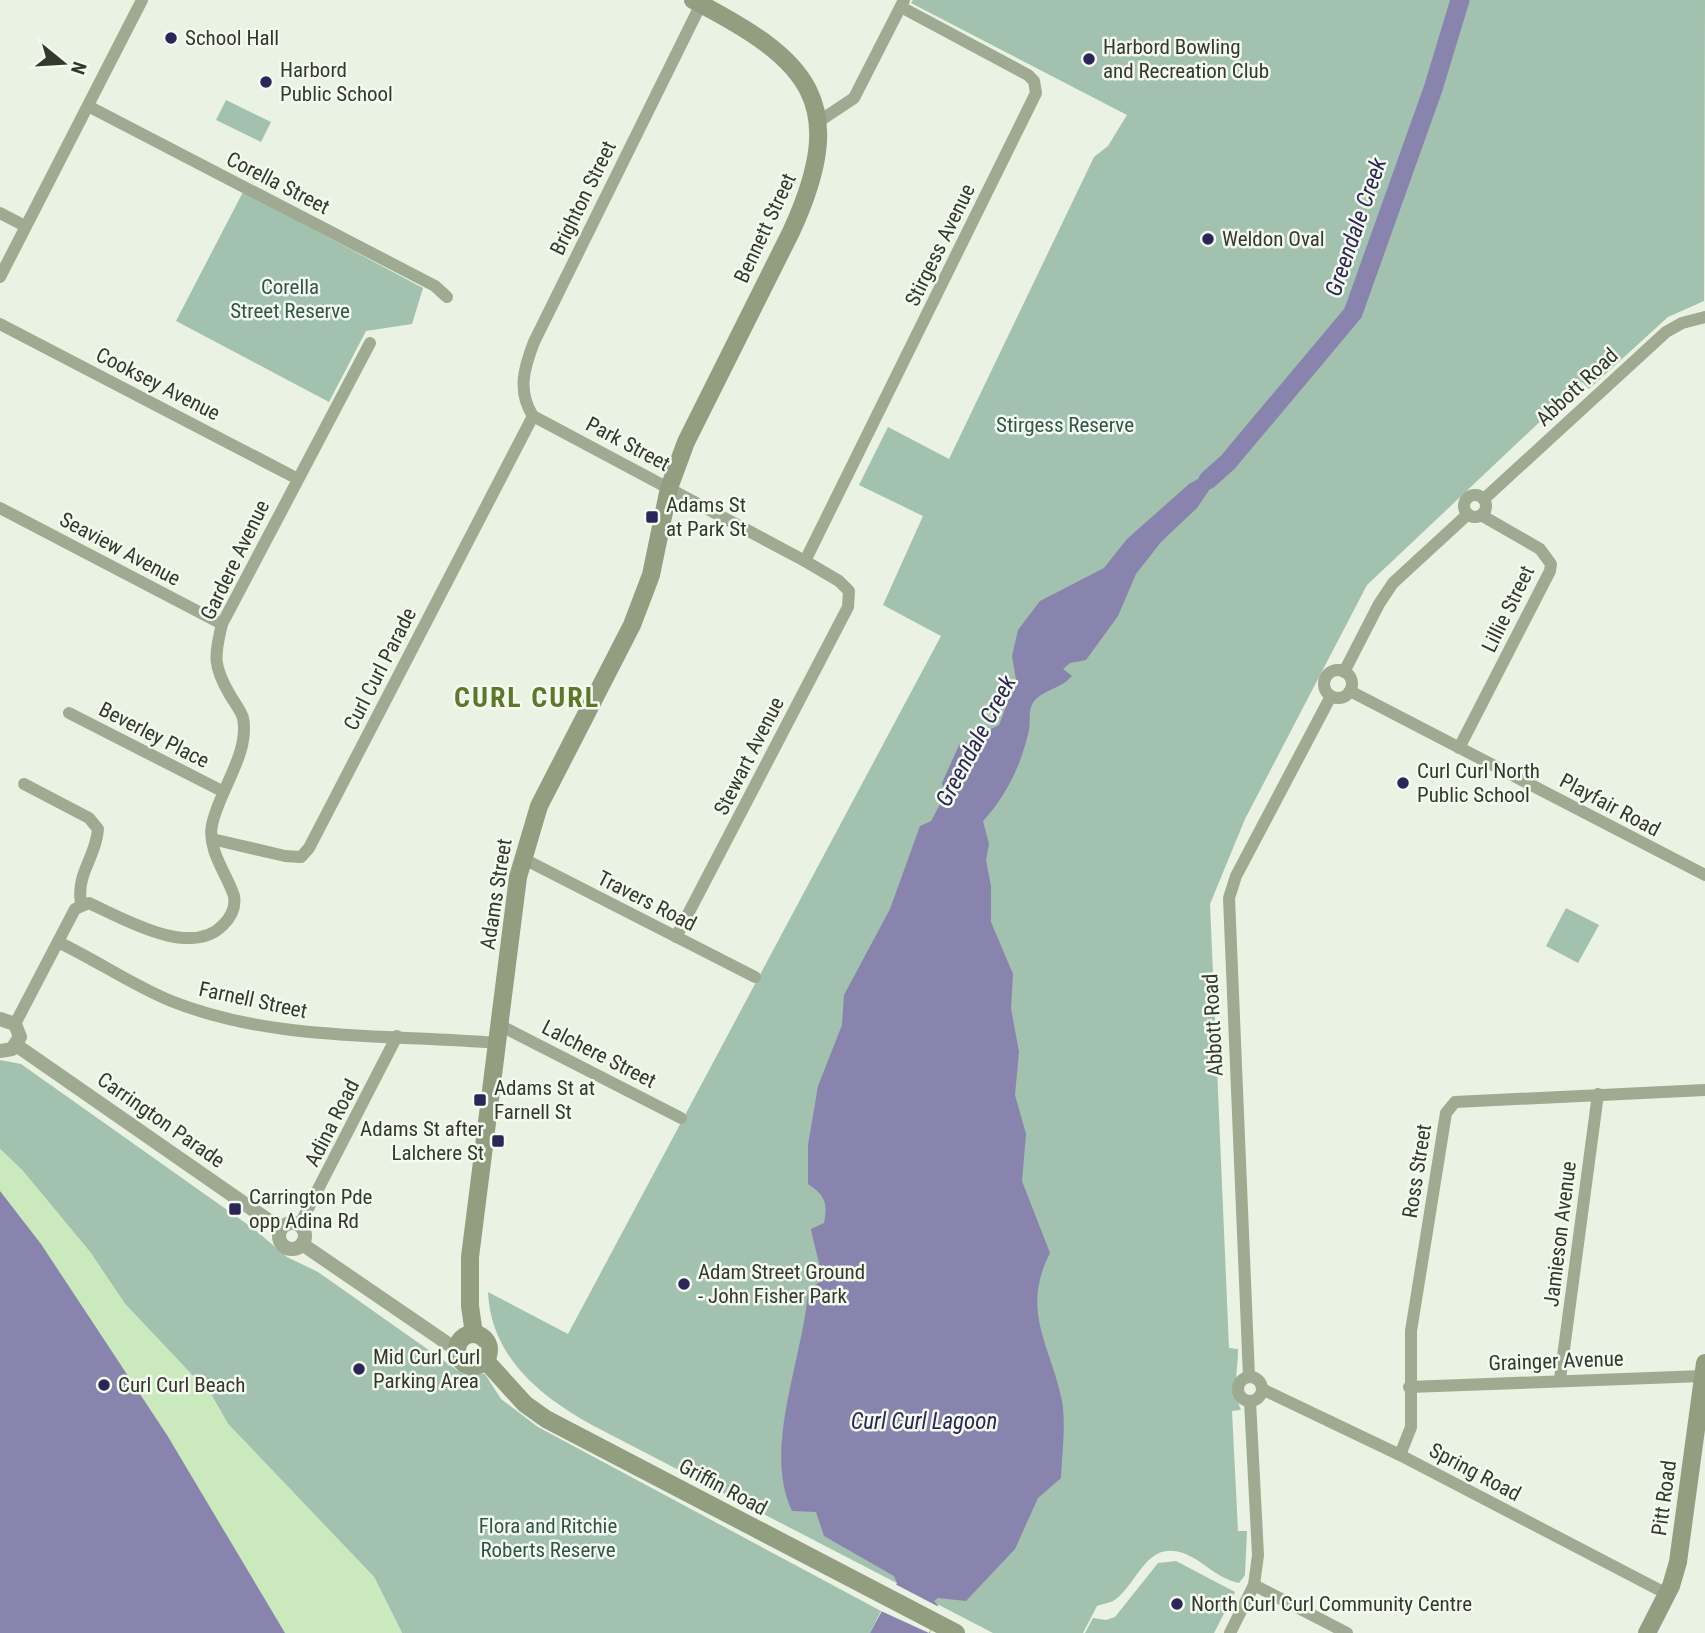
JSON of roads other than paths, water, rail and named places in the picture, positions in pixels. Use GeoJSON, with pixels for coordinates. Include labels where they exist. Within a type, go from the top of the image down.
{"type":"FeatureCollection","features":[{"type":"Feature","properties":{"kind":"main road"},"geometry":{"type":"LineString","coordinates":[[699,1],[767,42],[789,61],[806,87],[818,122]]}},
{"type":"Feature","properties":{"kind":"main road","name":"Bennett Street"},"geometry":{"type":"LineString","coordinates":[[670,488],[685,442],[806,200],[817,164],[818,122]]}},
{"type":"Feature","properties":{"kind":"main road","name":"Adams Street"},"geometry":{"type":"LineString","coordinates":[[474,1334],[470,1306],[470,1257],[522,858],[539,806],[644,597],[670,488]]}},
{"type":"Feature","properties":{"kind":"main road"},"geometry":{"type":"LineString","coordinates":[[474,1334],[487,1341],[489,1351],[485,1360],[475,1366],[465,1364],[457,1350],[460,1340],[474,1334]]}},
{"type":"Feature","properties":{"kind":"main road","name":"Griffin Road"},"geometry":{"type":"LineString","coordinates":[[485,1360],[525,1404],[546,1419],[956,1633]]}},
{"type":"Feature","properties":{"kind":"main road","name":"Pitt Road"},"geometry":{"type":"LineString","coordinates":[[1647,1633],[1667,1594],[1678,1562],[1704,1370]]}},
{"type":"Feature","properties":{"kind":"street"},"geometry":{"type":"LineString","coordinates":[[0,277],[142,0]]}},
{"type":"Feature","properties":{"kind":"street","name":"Brighton Street"},"geometry":{"type":"LineString","coordinates":[[533,416],[523,395],[524,367],[534,342],[699,1]]}},
{"type":"Feature","properties":{"kind":"street"},"geometry":{"type":"LineString","coordinates":[[818,122],[854,98],[903,4]]}},
{"type":"Feature","properties":{"kind":"street","name":"Stirgess Avenue"},"geometry":{"type":"LineString","coordinates":[[805,561],[1036,93],[1034,80],[1028,75],[903,4]]}},
{"type":"Feature","properties":{"kind":"street","name":"Corella Street"},"geometry":{"type":"LineString","coordinates":[[88,106],[435,286],[447,297]]}},
{"type":"Feature","properties":{"kind":"street"},"geometry":{"type":"LineString","coordinates":[[0,213],[25,226]]}},
{"type":"Feature","properties":{"kind":"street","name":"Abbott Road"},"geometry":{"type":"LineString","coordinates":[[1230,1633],[1254,1585],[1258,1555],[1250,1401],[1240,1395],[1238,1387],[1242,1380],[1249,1377],[1228,936],[1229,898],[1236,876],[1331,696],[1324,686],[1326,678],[1336,671],[1345,672],[1379,604],[1393,583],[1474,514],[1464,508],[1468,498],[1478,495],[1484,499],[1666,332],[1682,323],[1705,317]]}},
{"type":"Feature","properties":{"kind":"street","name":"Cooksey Avenue"},"geometry":{"type":"LineString","coordinates":[[0,324],[298,479]]}},
{"type":"Feature","properties":{"kind":"street","name":"Gardere Avenue"},"geometry":{"type":"LineString","coordinates":[[212,839],[211,828],[222,791],[242,745],[243,717],[220,678],[214,657],[222,624],[370,343]]}},
{"type":"Feature","properties":{"kind":"street","name":"Park Street"},"geometry":{"type":"LineString","coordinates":[[533,416],[805,561],[839,581],[849,591]]}},
{"type":"Feature","properties":{"kind":"street","name":"Curl Curl Parade"},"geometry":{"type":"LineString","coordinates":[[212,839],[285,856],[301,857],[309,848],[533,416]]}},
{"type":"Feature","properties":{"kind":"street"},"geometry":{"type":"LineString","coordinates":[[1474,514],[1486,509],[1484,499]]}},
{"type":"Feature","properties":{"kind":"street","name":"Seaview Avenue"},"geometry":{"type":"LineString","coordinates":[[0,508],[222,624]]}},
{"type":"Feature","properties":{"kind":"street","name":"Lillie Street"},"geometry":{"type":"LineString","coordinates":[[1459,748],[1550,571],[1551,564],[1540,549],[1474,514]]}},
{"type":"Feature","properties":{"kind":"street","name":"Stewart Avenue"},"geometry":{"type":"LineString","coordinates":[[676,937],[848,607],[849,591]]}},
{"type":"Feature","properties":{"kind":"street"},"geometry":{"type":"LineString","coordinates":[[1331,696],[1344,697],[1350,691],[1350,678],[1345,672]]}},
{"type":"Feature","properties":{"kind":"street","name":"Playfair Road"},"geometry":{"type":"LineString","coordinates":[[1350,691],[1705,875]]}},
{"type":"Feature","properties":{"kind":"street","name":"Beverley Place"},"geometry":{"type":"LineString","coordinates":[[69,713],[222,791]]}},
{"type":"Feature","properties":{"kind":"street"},"geometry":{"type":"LineString","coordinates":[[24,784],[89,818],[98,829],[97,842],[80,879],[81,904]]}},
{"type":"Feature","properties":{"kind":"street"},"geometry":{"type":"LineString","coordinates":[[15,1024],[75,909],[81,904],[89,903],[152,933],[176,936],[217,931],[231,917],[235,899],[212,839]]}},
{"type":"Feature","properties":{"kind":"street","name":"Travers Road"},"geometry":{"type":"LineString","coordinates":[[522,858],[755,977]]}},
{"type":"Feature","properties":{"kind":"street","name":"Farnell Street"},"geometry":{"type":"LineString","coordinates":[[58,942],[170,1001],[215,1015],[295,1031],[497,1043]]}},
{"type":"Feature","properties":{"kind":"street"},"geometry":{"type":"LineString","coordinates":[[0,1020],[15,1024],[20,1033],[16,1045],[8,1051],[0,1051]]}},
{"type":"Feature","properties":{"kind":"street","name":"Lalchere Street"},"geometry":{"type":"LineString","coordinates":[[499,1025],[681,1118]]}},
{"type":"Feature","properties":{"kind":"street","name":"Adina Road"},"geometry":{"type":"LineString","coordinates":[[299,1226],[397,1036]]}},
{"type":"Feature","properties":{"kind":"street","name":"Carrington Parade"},"geometry":{"type":"LineString","coordinates":[[16,1045],[281,1229]]}},
{"type":"Feature","properties":{"kind":"street","name":"Ross Street"},"geometry":{"type":"LineString","coordinates":[[1400,1455],[1411,1427],[1411,1331],[1446,1113],[1455,1102],[1705,1090]]}},
{"type":"Feature","properties":{"kind":"street","name":"Jamieson Avenue"},"geometry":{"type":"LineString","coordinates":[[1560,1379],[1598,1094]]}},
{"type":"Feature","properties":{"kind":"street"},"geometry":{"type":"LineString","coordinates":[[292,1223],[299,1226],[304,1232],[302,1244],[295,1249],[282,1246],[279,1237],[281,1229],[292,1223]]}},
{"type":"Feature","properties":{"kind":"street"},"geometry":{"type":"LineString","coordinates":[[302,1244],[457,1350]]}},
{"type":"Feature","properties":{"kind":"street","name":"Grainger Avenue"},"geometry":{"type":"LineString","coordinates":[[1409,1387],[1704,1370]]}},
{"type":"Feature","properties":{"kind":"street"},"geometry":{"type":"LineString","coordinates":[[1249,1377],[1260,1381],[1262,1389],[1257,1399],[1250,1401]]}},
{"type":"Feature","properties":{"kind":"street","name":"Spring Road"},"geometry":{"type":"LineString","coordinates":[[1262,1389],[1400,1455],[1667,1594]]}},
{"type":"Feature","properties":{"kind":"street"},"geometry":{"type":"LineString","coordinates":[[1254,1585],[1347,1633]]}},
{"type":"Feature","properties":{"kind":"water","name":"Curl Curl Lagoon"},"geometry":{"type":"Polygon","coordinates":[[[1228,462],[1197,508],[1161,542],[1136,574],[1118,616],[1086,660],[1070,663],[1063,669],[1072,676],[1033,702],[1029,730],[1017,767],[1006,790],[983,821],[989,844],[986,860],[991,886],[991,922],[1013,974],[1011,1008],[1019,1052],[1015,1095],[1026,1134],[1022,1181],[1050,1253],[1041,1274],[1038,1311],[1062,1401],[1064,1430],[1061,1478],[1038,1498],[1015,1549],[966,1601],[938,1598],[934,1601],[938,1605],[930,1633],[870,1633],[897,1583],[894,1576],[824,1536],[816,1512],[792,1511],[784,1486],[781,1459],[787,1402],[808,1290],[821,1281],[811,1229],[824,1223],[826,1210],[822,1196],[808,1184],[808,1145],[818,1086],[842,1025],[844,995],[890,909],[920,826],[931,821],[945,795],[942,783],[959,745],[999,725],[1016,680],[1012,656],[1018,630],[1040,601],[1104,568],[1127,539],[1189,484],[1228,462]]]}},
{"type":"Feature","properties":{"kind":"water"},"geometry":{"type":"Polygon","coordinates":[[[0,1191],[41,1244],[167,1435],[285,1633],[0,1633],[0,1191]]]}},
{"type":"Feature","properties":{"kind":"waterway","name":"Greendale Creek"},"geometry":{"type":"LineString","coordinates":[[1208,480],[1228,462],[1353,313],[1433,89],[1460,0]]}},
{"type":"Feature","properties":{"kind":"place","name":"School Hall"},"geometry":{"type":"Point","coordinates":[171,38]}},
{"type":"Feature","properties":{"kind":"place","name":"Harbord Bowling and Recreation Club"},"geometry":{"type":"Point","coordinates":[1089,59]}},
{"type":"Feature","properties":{"kind":"place","name":"Harbord Public School"},"geometry":{"type":"Point","coordinates":[266,82]}},
{"type":"Feature","properties":{"kind":"place","name":"Weldon Oval"},"geometry":{"type":"Point","coordinates":[1208,239]}},
{"type":"Feature","properties":{"kind":"place","name":"Adams St at Park St"},"geometry":{"type":"Point","coordinates":[652,517]}},
{"type":"Feature","properties":{"kind":"place","name":"Curl Curl North Public School"},"geometry":{"type":"Point","coordinates":[1403,783]}},
{"type":"Feature","properties":{"kind":"place","name":"Adams St at Farnell St"},"geometry":{"type":"Point","coordinates":[480,1100]}},
{"type":"Feature","properties":{"kind":"place","name":"Adams St after Lalchere St"},"geometry":{"type":"Point","coordinates":[498,1141]}},
{"type":"Feature","properties":{"kind":"place","name":"Carrington Pde opp Adina Rd"},"geometry":{"type":"Point","coordinates":[235,1209]}},
{"type":"Feature","properties":{"kind":"place","name":"Adam Street Ground - John Fisher Park"},"geometry":{"type":"Point","coordinates":[684,1284]}},
{"type":"Feature","properties":{"kind":"place","name":"Mid Curl Curl Parking Area"},"geometry":{"type":"Point","coordinates":[359,1369]}},
{"type":"Feature","properties":{"kind":"place","name":"Curl Curl Beach"},"geometry":{"type":"Point","coordinates":[104,1385]}},
{"type":"Feature","properties":{"kind":"place","name":"North Curl Curl Community Centre"},"geometry":{"type":"Point","coordinates":[1177,1604]}},
{"type":"Feature","properties":{"kind":"district","name":"CURL CURL"},"geometry":{"type":"Point","coordinates":[527,697]}},
{"type":"Feature","properties":{"kind":"park label","name":"Corella Street Reserve"},"geometry":{"type":"Point","coordinates":[290,299]}},
{"type":"Feature","properties":{"kind":"park label","name":"Stirgess Reserve"},"geometry":{"type":"Point","coordinates":[1065,425]}},
{"type":"Feature","properties":{"kind":"park label","name":"Flora and Ritchie Roberts Reserve"},"geometry":{"type":"Point","coordinates":[548,1538]}}]}
